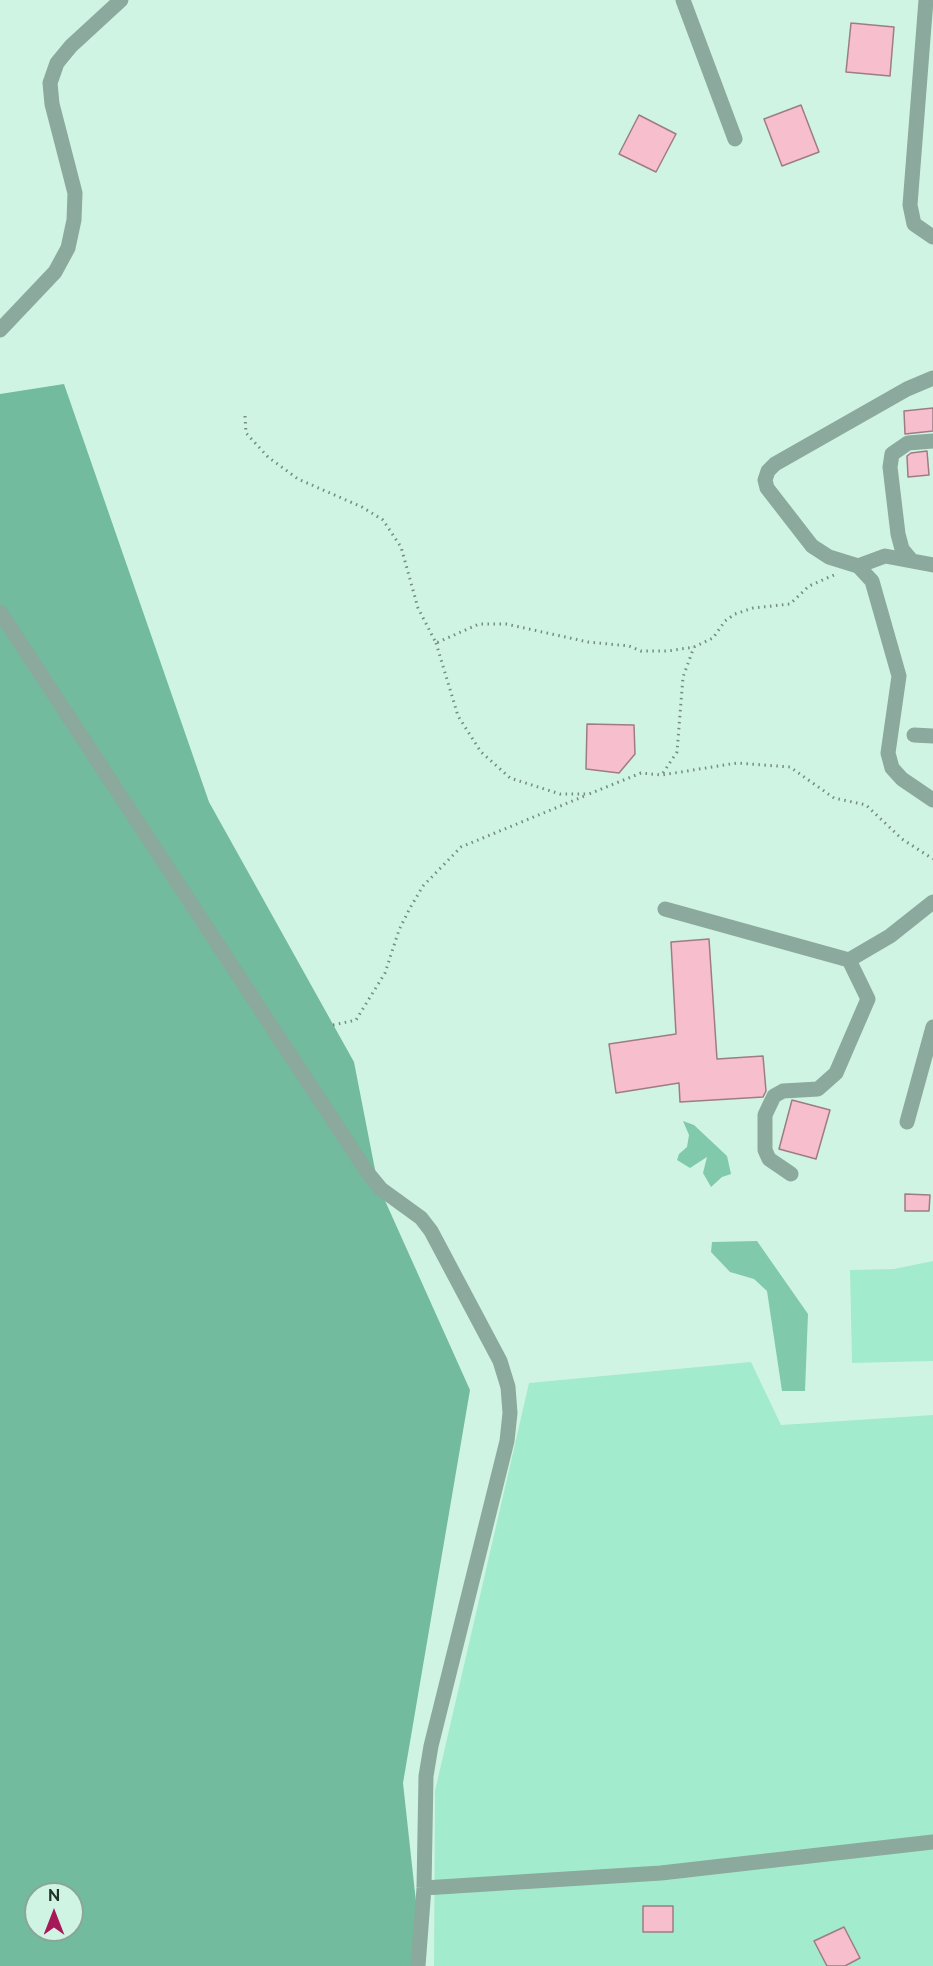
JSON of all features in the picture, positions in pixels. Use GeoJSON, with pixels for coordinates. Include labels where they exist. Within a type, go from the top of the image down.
{"type":"FeatureCollection","features":[{"type":"Feature","properties":{"kind":"street"},"geometry":{"type":"LineString","coordinates":[[0,330],[55,272],[68,248],[74,220],[75,194],[52,104],[50,83],[57,63],[71,46],[121,0]]}},
{"type":"Feature","properties":{"kind":"street"},"geometry":{"type":"LineString","coordinates":[[683,0],[735,139]]}},
{"type":"Feature","properties":{"kind":"street"},"geometry":{"type":"LineString","coordinates":[[926,0],[910,205],[914,224],[933,237]]}},
{"type":"Feature","properties":{"kind":"street"},"geometry":{"type":"LineString","coordinates":[[933,378],[907,389],[775,464],[768,471],[767,488],[812,546],[829,557],[858,566],[872,581],[896,660],[898,692],[888,753],[892,768],[902,779],[933,800]]}},
{"type":"Feature","properties":{"kind":"street"},"geometry":{"type":"LineString","coordinates":[[912,561],[902,549],[898,534],[890,467],[892,454],[908,443],[933,441]]}},
{"type":"Feature","properties":{"kind":"street"},"geometry":{"type":"LineString","coordinates":[[858,566],[885,556],[933,565]]}},
{"type":"Feature","properties":{"kind":"street"},"geometry":{"type":"LineString","coordinates":[[0,612],[366,1172],[381,1189],[421,1218],[432,1231],[500,1361],[508,1387],[510,1413],[507,1441],[431,1746],[426,1776],[424,1888],[418,1966]]}},
{"type":"Feature","properties":{"kind":"street"},"geometry":{"type":"LineString","coordinates":[[914,735],[933,736]]}},
{"type":"Feature","properties":{"kind":"street"},"geometry":{"type":"LineString","coordinates":[[665,909],[849,960],[890,936],[933,902]]}},
{"type":"Feature","properties":{"kind":"street"},"geometry":{"type":"LineString","coordinates":[[791,1174],[769,1159],[765,1150],[765,1115],[774,1096],[783,1091],[818,1089],[836,1073],[868,999],[849,960]]}},
{"type":"Feature","properties":{"kind":"street"},"geometry":{"type":"LineString","coordinates":[[908,1122],[933,1027]]}},
{"type":"Feature","properties":{"kind":"street"},"geometry":{"type":"LineString","coordinates":[[424,1888],[661,1873],[933,1842]]}},
{"type":"Feature","properties":{"kind":"path"},"geometry":{"type":"LineString","coordinates":[[245,416],[246,433],[268,457],[298,480],[362,507],[382,520],[401,547],[418,608],[436,643],[459,716],[481,752],[510,778],[560,794],[589,794]]}},
{"type":"Feature","properties":{"kind":"path"},"geometry":{"type":"LineString","coordinates":[[436,643],[479,624],[506,624],[588,642],[629,646],[641,651],[668,651],[694,647],[712,638],[725,621],[735,614],[753,608],[790,604],[809,586],[858,566]]}},
{"type":"Feature","properties":{"kind":"path"},"geometry":{"type":"LineString","coordinates":[[662,774],[677,752],[683,677],[694,647]]}},
{"type":"Feature","properties":{"kind":"path"},"geometry":{"type":"LineString","coordinates":[[333,1025],[356,1020],[385,973],[399,930],[423,886],[461,847],[641,773],[662,774],[737,763],[790,767],[834,798],[866,805],[902,839],[933,859]]}},
{"type":"Feature","properties":{"kind":"shaded area"},"geometry":{"type":"Polygon","coordinates":[[[64,384],[209,802],[354,1062],[378,1185],[470,1390],[403,1783],[423,1966],[0,1966],[0,394],[64,384]]]}},
{"type":"Feature","properties":{"kind":"shaded area"},"geometry":{"type":"Polygon","coordinates":[[[683,1121],[694,1125],[727,1156],[731,1174],[722,1177],[711,1187],[703,1173],[707,1157],[690,1168],[677,1160],[679,1154],[687,1147],[689,1135],[683,1121]]]}},
{"type":"Feature","properties":{"kind":"shaded area"},"geometry":{"type":"Polygon","coordinates":[[[757,1241],[808,1314],[805,1391],[782,1391],[767,1291],[754,1279],[730,1272],[711,1252],[712,1242],[757,1241]]]}},
{"type":"Feature","properties":{"kind":"shaded area"},"geometry":{"type":"Polygon","coordinates":[[[933,1261],[933,1361],[852,1363],[850,1270],[894,1269],[933,1261]]]}},
{"type":"Feature","properties":{"kind":"shaded area"},"geometry":{"type":"Polygon","coordinates":[[[751,1362],[781,1425],[933,1415],[933,1966],[434,1966],[435,1791],[529,1383],[751,1362]]]}},
{"type":"Feature","properties":{"kind":"building"},"geometry":{"type":"Polygon","coordinates":[[[851,23],[894,27],[890,76],[846,72],[851,23]]]}},
{"type":"Feature","properties":{"kind":"building"},"geometry":{"type":"Polygon","coordinates":[[[801,105],[819,152],[782,166],[764,119],[801,105]]]}},
{"type":"Feature","properties":{"kind":"building"},"geometry":{"type":"Polygon","coordinates":[[[639,115],[676,134],[656,172],[619,154],[639,115]]]}},
{"type":"Feature","properties":{"kind":"building"},"geometry":{"type":"Polygon","coordinates":[[[933,408],[933,431],[905,434],[904,411],[933,408]]]}},
{"type":"Feature","properties":{"kind":"building"},"geometry":{"type":"Polygon","coordinates":[[[927,451],[929,475],[908,477],[907,456],[911,453],[927,451]]]}},
{"type":"Feature","properties":{"kind":"building"},"geometry":{"type":"Polygon","coordinates":[[[587,724],[634,725],[635,754],[619,773],[586,769],[587,724]]]}},
{"type":"Feature","properties":{"kind":"building"},"geometry":{"type":"Polygon","coordinates":[[[709,939],[717,1059],[763,1056],[766,1091],[763,1097],[680,1102],[679,1083],[616,1093],[609,1044],[676,1034],[671,942],[709,939]]]}},
{"type":"Feature","properties":{"kind":"building"},"geometry":{"type":"Polygon","coordinates":[[[792,1100],[830,1110],[816,1159],[779,1149],[792,1100]]]}},
{"type":"Feature","properties":{"kind":"building"},"geometry":{"type":"Polygon","coordinates":[[[905,1194],[930,1195],[929,1211],[905,1211],[905,1194]]]}},
{"type":"Feature","properties":{"kind":"building"},"geometry":{"type":"Polygon","coordinates":[[[643,1906],[673,1906],[673,1932],[643,1932],[643,1906]]]}},
{"type":"Feature","properties":{"kind":"building"},"geometry":{"type":"Polygon","coordinates":[[[844,1927],[860,1958],[845,1966],[827,1966],[814,1941],[844,1927]]]}}]}
